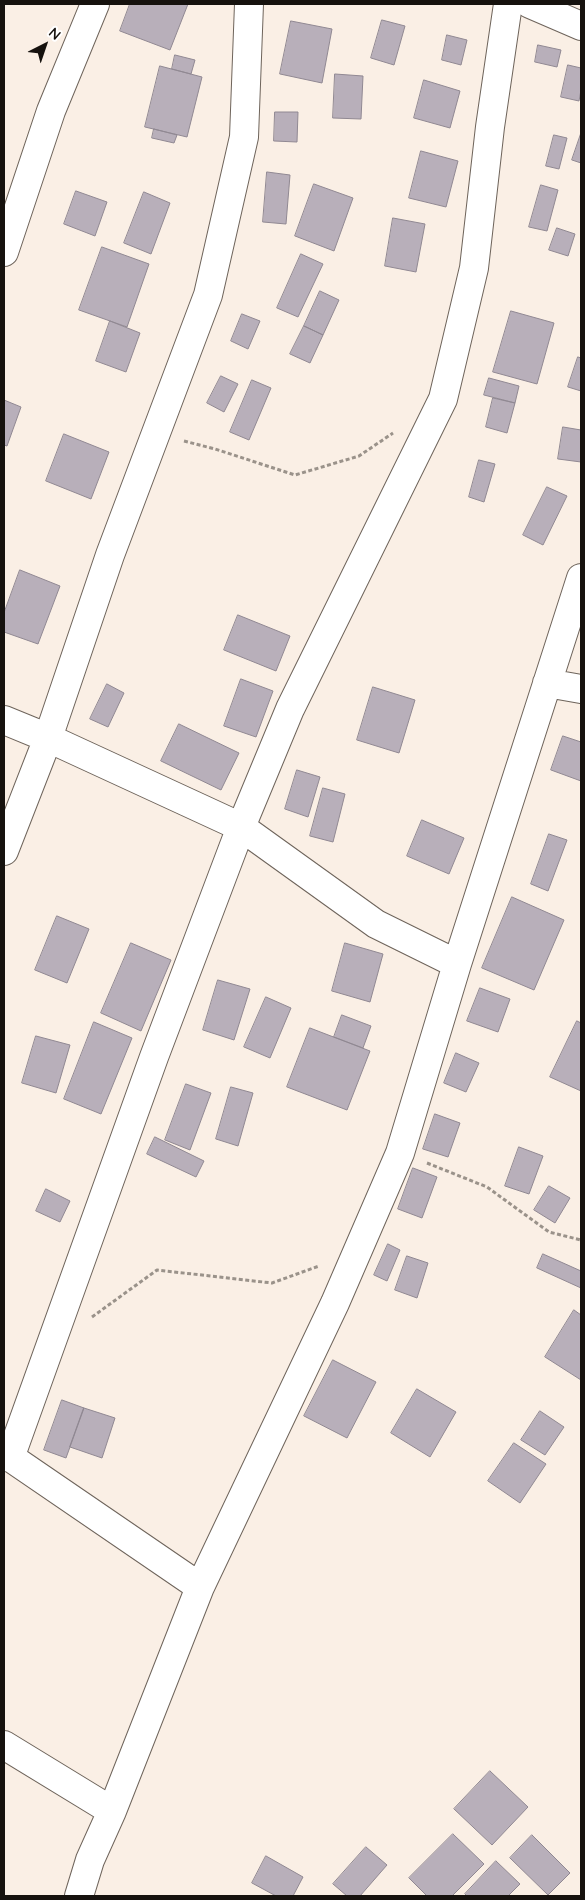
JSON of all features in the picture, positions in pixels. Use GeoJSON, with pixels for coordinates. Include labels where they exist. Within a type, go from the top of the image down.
{"type":"FeatureCollection","features":[{"type":"Feature","properties":{"kind":"street"},"geometry":{"type":"LineString","coordinates":[[4,252],[51,111],[95,4]]}},
{"type":"Feature","properties":{"kind":"street"},"geometry":{"type":"LineString","coordinates":[[4,851],[48,738],[110,554],[208,295],[244,137],[249,4]]}},
{"type":"Feature","properties":{"kind":"street"},"geometry":{"type":"LineString","coordinates":[[200,1587],[7,1456],[241,827],[290,709],[443,399],[474,268],[490,127],[508,4]]}},
{"type":"Feature","properties":{"kind":"street"},"geometry":{"type":"LineString","coordinates":[[530,4],[581,26]]}},
{"type":"Feature","properties":{"kind":"street"},"geometry":{"type":"LineString","coordinates":[[79,1896],[90,1860],[112,1811],[200,1587],[335,1303],[400,1153],[457,964],[581,578]]}},
{"type":"Feature","properties":{"kind":"street"},"geometry":{"type":"LineString","coordinates":[[547,683],[581,689]]}},
{"type":"Feature","properties":{"kind":"street"},"geometry":{"type":"LineString","coordinates":[[4,720],[48,738],[241,827],[376,924],[457,964]]}},
{"type":"Feature","properties":{"kind":"street"},"geometry":{"type":"LineString","coordinates":[[4,1745],[112,1811]]}},
{"type":"Feature","properties":{"kind":"path"},"geometry":{"type":"LineString","coordinates":[[156,435],[215,449],[295,475],[359,456],[397,430]]}},
{"type":"Feature","properties":{"kind":"path"},"geometry":{"type":"LineString","coordinates":[[400,1153],[488,1187],[549,1232],[581,1240]]}},
{"type":"Feature","properties":{"kind":"path"},"geometry":{"type":"LineString","coordinates":[[89,1320],[158,1270],[272,1283],[357,1252]]}},
{"type":"Feature","properties":{"kind":"building"},"geometry":{"type":"Polygon","coordinates":[[[130,4],[188,4],[170,50],[120,31],[130,4]]]}},
{"type":"Feature","properties":{"kind":"building"},"geometry":{"type":"Polygon","coordinates":[[[382,20],[405,26],[394,65],[371,58],[382,20]]]}},
{"type":"Feature","properties":{"kind":"building"},"geometry":{"type":"Polygon","coordinates":[[[291,21],[332,29],[322,83],[280,74],[291,21]]]}},
{"type":"Feature","properties":{"kind":"building"},"geometry":{"type":"Polygon","coordinates":[[[447,35],[467,40],[461,65],[442,60],[447,35]]]}},
{"type":"Feature","properties":{"kind":"building"},"geometry":{"type":"Polygon","coordinates":[[[538,45],[561,50],[557,67],[535,62],[538,45]]]}},
{"type":"Feature","properties":{"kind":"building"},"geometry":{"type":"Polygon","coordinates":[[[175,55],[195,60],[191,74],[172,69],[175,55]]]}},
{"type":"Feature","properties":{"kind":"building"},"geometry":{"type":"Polygon","coordinates":[[[568,65],[581,68],[579,101],[561,97],[568,65]]]}},
{"type":"Feature","properties":{"kind":"building"},"geometry":{"type":"Polygon","coordinates":[[[160,66],[202,77],[187,137],[145,127],[160,66]]]}},
{"type":"Feature","properties":{"kind":"building"},"geometry":{"type":"Polygon","coordinates":[[[335,74],[363,76],[361,119],[333,118],[335,74]]]}},
{"type":"Feature","properties":{"kind":"building"},"geometry":{"type":"Polygon","coordinates":[[[424,80],[460,91],[450,128],[414,118],[424,80]]]}},
{"type":"Feature","properties":{"kind":"building"},"geometry":{"type":"Polygon","coordinates":[[[275,112],[298,112],[297,142],[274,141],[275,112]]]}},
{"type":"Feature","properties":{"kind":"building"},"geometry":{"type":"Polygon","coordinates":[[[154,129],[177,135],[174,143],[152,138],[154,129]]]}},
{"type":"Feature","properties":{"kind":"building"},"geometry":{"type":"Polygon","coordinates":[[[581,133],[581,163],[572,160],[581,133]]]}},
{"type":"Feature","properties":{"kind":"building"},"geometry":{"type":"Polygon","coordinates":[[[554,135],[567,138],[559,169],[546,166],[554,135]]]}},
{"type":"Feature","properties":{"kind":"building"},"geometry":{"type":"Polygon","coordinates":[[[421,151],[458,161],[446,207],[409,198],[421,151]]]}},
{"type":"Feature","properties":{"kind":"building"},"geometry":{"type":"Polygon","coordinates":[[[267,172],[290,175],[286,224],[263,222],[267,172]]]}},
{"type":"Feature","properties":{"kind":"building"},"geometry":{"type":"Polygon","coordinates":[[[314,184],[353,198],[334,251],[295,236],[314,184]]]}},
{"type":"Feature","properties":{"kind":"building"},"geometry":{"type":"Polygon","coordinates":[[[541,185],[558,190],[547,231],[529,227],[541,185]]]}},
{"type":"Feature","properties":{"kind":"building"},"geometry":{"type":"Polygon","coordinates":[[[76,191],[107,202],[95,236],[64,224],[76,191]]]}},
{"type":"Feature","properties":{"kind":"building"},"geometry":{"type":"Polygon","coordinates":[[[144,192],[170,203],[151,254],[124,243],[144,192]]]}},
{"type":"Feature","properties":{"kind":"building"},"geometry":{"type":"Polygon","coordinates":[[[393,218],[425,224],[416,272],[385,266],[393,218]]]}},
{"type":"Feature","properties":{"kind":"building"},"geometry":{"type":"Polygon","coordinates":[[[557,228],[575,234],[568,256],[549,250],[557,228]]]}},
{"type":"Feature","properties":{"kind":"building"},"geometry":{"type":"Polygon","coordinates":[[[102,247],[149,264],[127,327],[79,310],[102,247]]]}},
{"type":"Feature","properties":{"kind":"building"},"geometry":{"type":"Polygon","coordinates":[[[301,254],[323,264],[298,317],[277,308],[301,254]]]}},
{"type":"Feature","properties":{"kind":"building"},"geometry":{"type":"Polygon","coordinates":[[[320,291],[339,300],[323,335],[304,326],[320,291]]]}},
{"type":"Feature","properties":{"kind":"building"},"geometry":{"type":"Polygon","coordinates":[[[511,311],[554,323],[537,384],[493,372],[511,311]]]}},
{"type":"Feature","properties":{"kind":"building"},"geometry":{"type":"Polygon","coordinates":[[[242,314],[260,321],[248,349],[231,341],[242,314]]]}},
{"type":"Feature","properties":{"kind":"building"},"geometry":{"type":"Polygon","coordinates":[[[110,321],[140,333],[126,372],[96,361],[110,321]]]}},
{"type":"Feature","properties":{"kind":"building"},"geometry":{"type":"Polygon","coordinates":[[[304,326],[323,335],[310,363],[290,354],[304,326]]]}},
{"type":"Feature","properties":{"kind":"building"},"geometry":{"type":"Polygon","coordinates":[[[578,357],[581,358],[581,391],[568,387],[578,357]]]}},
{"type":"Feature","properties":{"kind":"building"},"geometry":{"type":"Polygon","coordinates":[[[221,376],[238,384],[224,412],[207,403],[221,376]]]}},
{"type":"Feature","properties":{"kind":"building"},"geometry":{"type":"Polygon","coordinates":[[[489,378],[519,386],[515,403],[484,395],[489,378]]]}},
{"type":"Feature","properties":{"kind":"building"},"geometry":{"type":"Polygon","coordinates":[[[252,380],[271,388],[249,440],[230,432],[252,380]]]}},
{"type":"Feature","properties":{"kind":"building"},"geometry":{"type":"Polygon","coordinates":[[[493,398],[515,403],[507,433],[486,427],[493,398]]]}},
{"type":"Feature","properties":{"kind":"building"},"geometry":{"type":"Polygon","coordinates":[[[4,400],[21,407],[7,446],[4,445],[4,400]]]}},
{"type":"Feature","properties":{"kind":"building"},"geometry":{"type":"Polygon","coordinates":[[[563,427],[581,430],[581,462],[558,459],[563,427]]]}},
{"type":"Feature","properties":{"kind":"building"},"geometry":{"type":"Polygon","coordinates":[[[64,434],[109,452],[91,499],[46,481],[64,434]]]}},
{"type":"Feature","properties":{"kind":"building"},"geometry":{"type":"Polygon","coordinates":[[[479,460],[495,464],[484,502],[469,497],[479,460]]]}},
{"type":"Feature","properties":{"kind":"building"},"geometry":{"type":"Polygon","coordinates":[[[547,487],[567,496],[543,545],[523,535],[547,487]]]}},
{"type":"Feature","properties":{"kind":"building"},"geometry":{"type":"Polygon","coordinates":[[[20,570],[60,586],[38,644],[4,632],[4,613],[20,570]]]}},
{"type":"Feature","properties":{"kind":"building"},"geometry":{"type":"Polygon","coordinates":[[[238,615],[290,636],[276,671],[224,650],[238,615]]]}},
{"type":"Feature","properties":{"kind":"building"},"geometry":{"type":"Polygon","coordinates":[[[241,679],[273,691],[256,737],[224,726],[241,679]]]}},
{"type":"Feature","properties":{"kind":"building"},"geometry":{"type":"Polygon","coordinates":[[[107,684],[124,693],[108,727],[90,719],[107,684]]]}},
{"type":"Feature","properties":{"kind":"building"},"geometry":{"type":"Polygon","coordinates":[[[373,687],[415,700],[399,753],[357,740],[373,687]]]}},
{"type":"Feature","properties":{"kind":"building"},"geometry":{"type":"Polygon","coordinates":[[[179,724],[239,753],[221,790],[161,761],[179,724]]]}},
{"type":"Feature","properties":{"kind":"building"},"geometry":{"type":"Polygon","coordinates":[[[563,736],[581,742],[581,781],[551,770],[563,736]]]}},
{"type":"Feature","properties":{"kind":"building"},"geometry":{"type":"Polygon","coordinates":[[[297,770],[320,777],[308,817],[285,809],[297,770]]]}},
{"type":"Feature","properties":{"kind":"building"},"geometry":{"type":"Polygon","coordinates":[[[323,788],[345,794],[333,842],[310,836],[323,788]]]}},
{"type":"Feature","properties":{"kind":"building"},"geometry":{"type":"Polygon","coordinates":[[[422,820],[464,838],[449,874],[407,856],[422,820]]]}},
{"type":"Feature","properties":{"kind":"building"},"geometry":{"type":"Polygon","coordinates":[[[549,834],[567,840],[548,891],[531,884],[549,834]]]}},
{"type":"Feature","properties":{"kind":"building"},"geometry":{"type":"Polygon","coordinates":[[[512,897],[564,920],[534,990],[482,968],[512,897]]]}},
{"type":"Feature","properties":{"kind":"building"},"geometry":{"type":"Polygon","coordinates":[[[57,916],[89,929],[67,983],[35,970],[57,916]]]}},
{"type":"Feature","properties":{"kind":"building"},"geometry":{"type":"Polygon","coordinates":[[[131,943],[171,960],[141,1031],[101,1013],[131,943]]]}},
{"type":"Feature","properties":{"kind":"building"},"geometry":{"type":"Polygon","coordinates":[[[345,943],[383,954],[370,1002],[332,991],[345,943]]]}},
{"type":"Feature","properties":{"kind":"building"},"geometry":{"type":"Polygon","coordinates":[[[218,980],[250,989],[234,1040],[203,1030],[218,980]]]}},
{"type":"Feature","properties":{"kind":"building"},"geometry":{"type":"Polygon","coordinates":[[[480,988],[510,999],[498,1032],[467,1021],[480,988]]]}},
{"type":"Feature","properties":{"kind":"building"},"geometry":{"type":"Polygon","coordinates":[[[266,997],[291,1008],[270,1058],[244,1047],[266,997]]]}},
{"type":"Feature","properties":{"kind":"building"},"geometry":{"type":"Polygon","coordinates":[[[342,1015],[371,1026],[363,1048],[334,1037],[342,1015]]]}},
{"type":"Feature","properties":{"kind":"building"},"geometry":{"type":"Polygon","coordinates":[[[577,1021],[581,1023],[581,1091],[550,1077],[577,1021]]]}},
{"type":"Feature","properties":{"kind":"building"},"geometry":{"type":"Polygon","coordinates":[[[94,1022],[132,1038],[101,1114],[64,1099],[94,1022]]]}},
{"type":"Feature","properties":{"kind":"building"},"geometry":{"type":"Polygon","coordinates":[[[310,1028],[370,1051],[347,1110],[287,1087],[310,1028]]]}},
{"type":"Feature","properties":{"kind":"building"},"geometry":{"type":"Polygon","coordinates":[[[36,1036],[70,1045],[56,1093],[22,1083],[36,1036]]]}},
{"type":"Feature","properties":{"kind":"building"},"geometry":{"type":"Polygon","coordinates":[[[456,1053],[479,1063],[466,1092],[444,1083],[456,1053]]]}},
{"type":"Feature","properties":{"kind":"building"},"geometry":{"type":"Polygon","coordinates":[[[186,1084],[211,1093],[190,1150],[165,1140],[186,1084]]]}},
{"type":"Feature","properties":{"kind":"building"},"geometry":{"type":"Polygon","coordinates":[[[231,1087],[253,1093],[238,1146],[216,1139],[231,1087]]]}},
{"type":"Feature","properties":{"kind":"building"},"geometry":{"type":"Polygon","coordinates":[[[435,1114],[460,1123],[448,1157],[423,1149],[435,1114]]]}},
{"type":"Feature","properties":{"kind":"building"},"geometry":{"type":"Polygon","coordinates":[[[155,1137],[204,1161],[196,1177],[147,1154],[155,1137]]]}},
{"type":"Feature","properties":{"kind":"building"},"geometry":{"type":"Polygon","coordinates":[[[519,1147],[543,1156],[529,1194],[505,1186],[519,1147]]]}},
{"type":"Feature","properties":{"kind":"building"},"geometry":{"type":"Polygon","coordinates":[[[413,1168],[437,1177],[422,1218],[398,1209],[413,1168]]]}},
{"type":"Feature","properties":{"kind":"building"},"geometry":{"type":"Polygon","coordinates":[[[549,1186],[570,1198],[555,1223],[534,1210],[549,1186]]]}},
{"type":"Feature","properties":{"kind":"building"},"geometry":{"type":"Polygon","coordinates":[[[46,1189],[70,1201],[60,1222],[36,1211],[46,1189]]]}},
{"type":"Feature","properties":{"kind":"building"},"geometry":{"type":"Polygon","coordinates":[[[388,1244],[400,1250],[387,1281],[374,1275],[388,1244]]]}},
{"type":"Feature","properties":{"kind":"building"},"geometry":{"type":"Polygon","coordinates":[[[543,1254],[581,1271],[581,1288],[537,1268],[543,1254]]]}},
{"type":"Feature","properties":{"kind":"building"},"geometry":{"type":"Polygon","coordinates":[[[407,1256],[428,1263],[417,1298],[395,1290],[407,1256]]]}},
{"type":"Feature","properties":{"kind":"building"},"geometry":{"type":"Polygon","coordinates":[[[574,1310],[581,1315],[581,1380],[545,1357],[574,1310]]]}},
{"type":"Feature","properties":{"kind":"building"},"geometry":{"type":"Polygon","coordinates":[[[333,1360],[376,1382],[347,1438],[304,1416],[333,1360]]]}},
{"type":"Feature","properties":{"kind":"building"},"geometry":{"type":"Polygon","coordinates":[[[417,1389],[456,1412],[430,1457],[391,1433],[417,1389]]]}},
{"type":"Feature","properties":{"kind":"building"},"geometry":{"type":"Polygon","coordinates":[[[62,1400],[84,1408],[66,1458],[44,1450],[62,1400]]]}},
{"type":"Feature","properties":{"kind":"building"},"geometry":{"type":"Polygon","coordinates":[[[84,1408],[115,1418],[102,1458],[70,1447],[84,1408]]]}},
{"type":"Feature","properties":{"kind":"building"},"geometry":{"type":"Polygon","coordinates":[[[540,1411],[564,1427],[545,1455],[521,1440],[540,1411]]]}},
{"type":"Feature","properties":{"kind":"building"},"geometry":{"type":"Polygon","coordinates":[[[514,1443],[546,1464],[520,1503],[488,1481],[514,1443]]]}},
{"type":"Feature","properties":{"kind":"building"},"geometry":{"type":"Polygon","coordinates":[[[490,1771],[528,1807],[492,1845],[454,1809],[490,1771]]]}},
{"type":"Feature","properties":{"kind":"building"},"geometry":{"type":"Polygon","coordinates":[[[453,1834],[484,1864],[452,1896],[427,1896],[409,1878],[453,1834]]]}},
{"type":"Feature","properties":{"kind":"building"},"geometry":{"type":"Polygon","coordinates":[[[532,1835],[570,1873],[548,1895],[510,1858],[532,1835]]]}},
{"type":"Feature","properties":{"kind":"building"},"geometry":{"type":"Polygon","coordinates":[[[366,1847],[387,1865],[360,1896],[347,1896],[333,1884],[366,1847]]]}},
{"type":"Feature","properties":{"kind":"building"},"geometry":{"type":"Polygon","coordinates":[[[266,1856],[303,1877],[293,1896],[276,1896],[252,1883],[266,1856]]]}},
{"type":"Feature","properties":{"kind":"building"},"geometry":{"type":"Polygon","coordinates":[[[496,1861],[520,1884],[508,1896],[467,1896],[465,1894],[496,1861]]]}}]}
